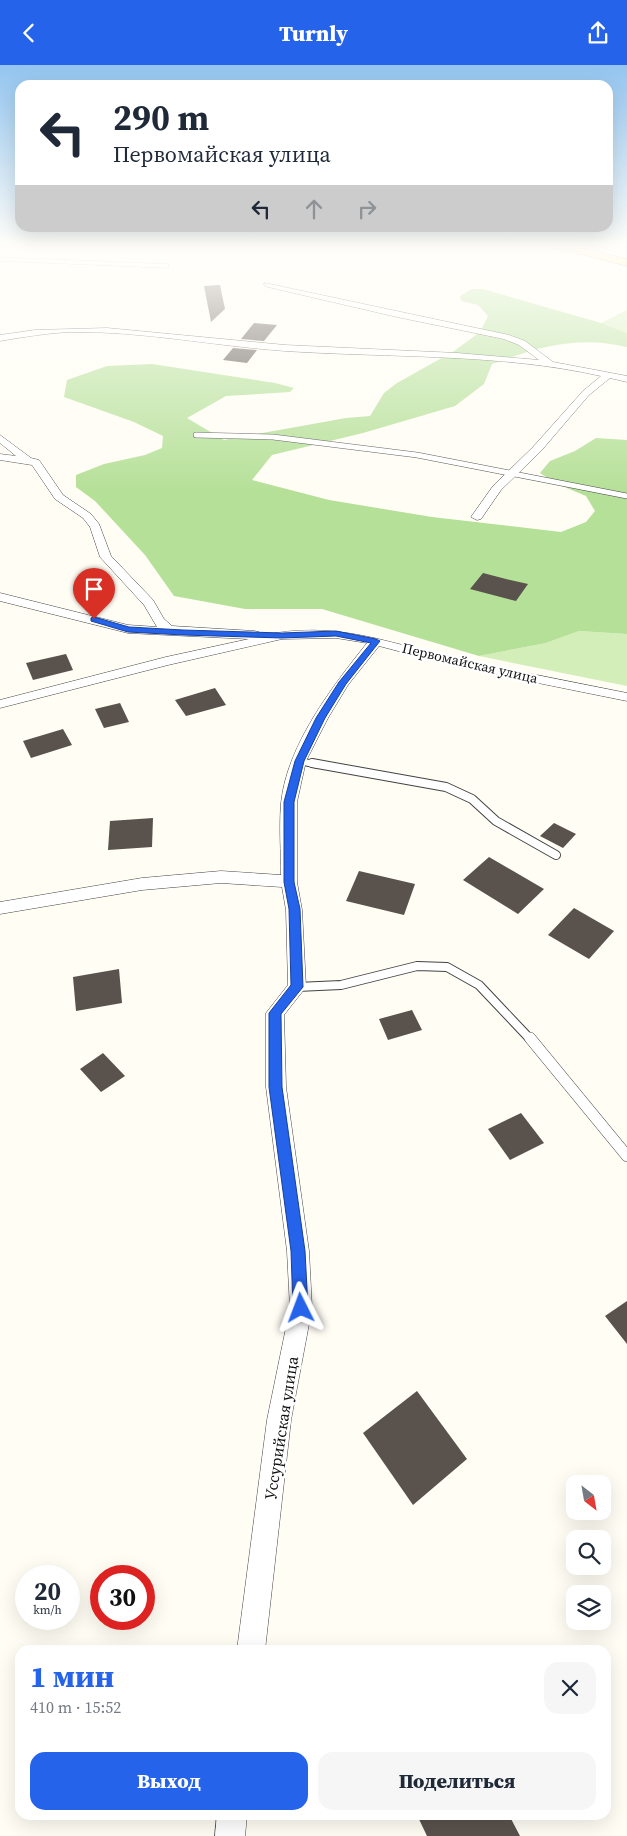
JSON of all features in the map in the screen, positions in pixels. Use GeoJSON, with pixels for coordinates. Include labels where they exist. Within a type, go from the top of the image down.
{"type":"FeatureCollection","features":[{"type":"Feature","properties":{"kind":"street"},"geometry":{"type":"LineString","coordinates":[[465,329],[506,337],[522,343],[549,363]]}},
{"type":"Feature","properties":{"kind":"street"},"geometry":{"type":"LineString","coordinates":[[0,338],[48,331],[117,330],[229,344],[308,350],[416,353],[549,363],[627,379]]}},
{"type":"Feature","properties":{"kind":"street"},"geometry":{"type":"LineString","coordinates":[[477,517],[497,488],[513,474],[586,393],[608,374]]}},
{"type":"Feature","properties":{"kind":"street"},"geometry":{"type":"LineString","coordinates":[[0,438],[27,460]]}},
{"type":"Feature","properties":{"kind":"street"},"geometry":{"type":"LineString","coordinates":[[0,457],[35,462],[60,497],[87,516],[95,526],[106,557],[149,603],[159,621],[167,629],[183,633]]}},
{"type":"Feature","properties":{"kind":"street","name":"Первомайская улица"},"geometry":{"type":"LineString","coordinates":[[0,597],[128,629],[183,633],[336,634],[376,641],[459,663],[627,697]]}},
{"type":"Feature","properties":{"kind":"street","name":"Первомайская улица"},"geometry":{"type":"LineString","coordinates":[[0,704],[166,661],[282,635]]}},
{"type":"Feature","properties":{"kind":"street"},"geometry":{"type":"LineString","coordinates":[[297,987],[294,909],[289,882],[289,802],[299,761],[321,718],[342,683],[376,641]]}},
{"type":"Feature","properties":{"kind":"street"},"geometry":{"type":"LineString","coordinates":[[0,908],[142,884],[220,877],[289,882]]}},
{"type":"Feature","properties":{"kind":"street","name":"Уссурийская улица"},"geometry":{"type":"LineString","coordinates":[[252,1645],[279,1420],[301,1308],[298,1251],[276,1087],[275,1013],[297,987]]}},
{"type":"Feature","properties":{"kind":"street"},"geometry":{"type":"LineString","coordinates":[[230,1836],[232,1820]]}},
{"type":"Feature","properties":{"kind":"lane"},"geometry":{"type":"LineString","coordinates":[[196,435],[273,437],[417,455],[627,496]]}},
{"type":"Feature","properties":{"kind":"lane"},"geometry":{"type":"LineString","coordinates":[[299,761],[446,787],[472,799],[496,821],[556,855]]}},
{"type":"Feature","properties":{"kind":"lane"},"geometry":{"type":"LineString","coordinates":[[297,987],[340,985],[417,966],[446,967],[479,985],[498,1004],[542,1052],[627,1156]]}},
{"type":"Feature","properties":{"kind":"green space"},"geometry":{"type":"Polygon","coordinates":[[[482,329],[616,329],[627,333],[627,347],[592,342],[558,345],[525,352],[492,364],[484,384],[455,406],[363,433],[272,455],[252,480],[329,500],[432,517],[561,532],[586,522],[595,511],[586,496],[555,483],[540,473],[550,461],[575,451],[596,438],[627,440],[627,634],[579,631],[546,643],[479,656],[322,609],[245,609],[174,596],[145,555],[95,501],[76,487],[76,475],[104,464],[145,455],[162,448],[163,436],[134,422],[64,397],[67,380],[107,366],[152,364],[275,383],[294,388],[290,392],[226,396],[187,418],[224,440],[346,418],[370,416],[384,393],[397,383],[454,351],[480,332],[482,329]]]}},
{"type":"Feature","properties":{"kind":"green space"},"geometry":{"type":"Polygon","coordinates":[[[616,329],[627,329],[627,333],[616,329]]]}},
{"type":"Feature","properties":{"kind":"green space"},"geometry":{"type":"Polygon","coordinates":[[[579,631],[627,634],[627,686],[479,656],[546,643],[579,631]]]}},
{"type":"Feature","properties":{"kind":"building"},"geometry":{"type":"Polygon","coordinates":[[[249,329],[274,329],[264,341],[241,339],[249,329]]]}},
{"type":"Feature","properties":{"kind":"building"},"geometry":{"type":"Polygon","coordinates":[[[233,348],[257,350],[247,363],[223,360],[233,348]]]}},
{"type":"Feature","properties":{"kind":"building"},"geometry":{"type":"Polygon","coordinates":[[[483,573],[528,584],[516,601],[470,589],[483,573]]]}},
{"type":"Feature","properties":{"kind":"building"},"geometry":{"type":"Polygon","coordinates":[[[66,654],[73,670],[33,680],[26,663],[66,654]]]}},
{"type":"Feature","properties":{"kind":"building"},"geometry":{"type":"Polygon","coordinates":[[[215,688],[226,705],[186,716],[175,700],[215,688]]]}},
{"type":"Feature","properties":{"kind":"building"},"geometry":{"type":"Polygon","coordinates":[[[120,703],[129,722],[104,728],[95,709],[120,703]]]}},
{"type":"Feature","properties":{"kind":"building"},"geometry":{"type":"Polygon","coordinates":[[[63,729],[72,745],[31,758],[23,741],[63,729]]]}},
{"type":"Feature","properties":{"kind":"building"},"geometry":{"type":"Polygon","coordinates":[[[153,818],[152,847],[108,850],[110,821],[153,818]]]}},
{"type":"Feature","properties":{"kind":"building"},"geometry":{"type":"Polygon","coordinates":[[[554,823],[576,834],[563,848],[540,836],[554,823]]]}},
{"type":"Feature","properties":{"kind":"building"},"geometry":{"type":"Polygon","coordinates":[[[489,857],[544,889],[518,914],[463,880],[489,857]]]}},
{"type":"Feature","properties":{"kind":"building"},"geometry":{"type":"Polygon","coordinates":[[[359,871],[415,884],[404,915],[346,901],[359,871]]]}},
{"type":"Feature","properties":{"kind":"building"},"geometry":{"type":"Polygon","coordinates":[[[574,908],[614,931],[589,959],[548,935],[574,908]]]}},
{"type":"Feature","properties":{"kind":"building"},"geometry":{"type":"Polygon","coordinates":[[[119,969],[122,1003],[76,1011],[73,977],[119,969]]]}},
{"type":"Feature","properties":{"kind":"building"},"geometry":{"type":"Polygon","coordinates":[[[412,1010],[422,1030],[388,1040],[379,1019],[412,1010]]]}},
{"type":"Feature","properties":{"kind":"building"},"geometry":{"type":"Polygon","coordinates":[[[103,1053],[125,1076],[101,1092],[80,1069],[103,1053]]]}},
{"type":"Feature","properties":{"kind":"building"},"geometry":{"type":"Polygon","coordinates":[[[521,1113],[544,1143],[510,1160],[488,1129],[521,1113]]]}},
{"type":"Feature","properties":{"kind":"building"},"geometry":{"type":"Polygon","coordinates":[[[627,1301],[627,1344],[605,1316],[627,1301]]]}},
{"type":"Feature","properties":{"kind":"building"},"geometry":{"type":"Polygon","coordinates":[[[417,1391],[467,1459],[413,1505],[363,1433],[417,1391]]]}},
{"type":"Feature","properties":{"kind":"building"},"geometry":{"type":"Polygon","coordinates":[[[419,1820],[512,1820],[520,1836],[427,1836],[419,1820]]]}},
{"type":"Feature","properties":{"kind":"route"},"geometry":{"type":"LineString","coordinates":[[94,619],[128,629],[183,633],[336,634],[376,641],[342,683],[321,718],[299,761],[289,802],[289,882],[294,909],[297,987],[275,1013],[276,1087],[298,1251],[301,1308]]}}]}
